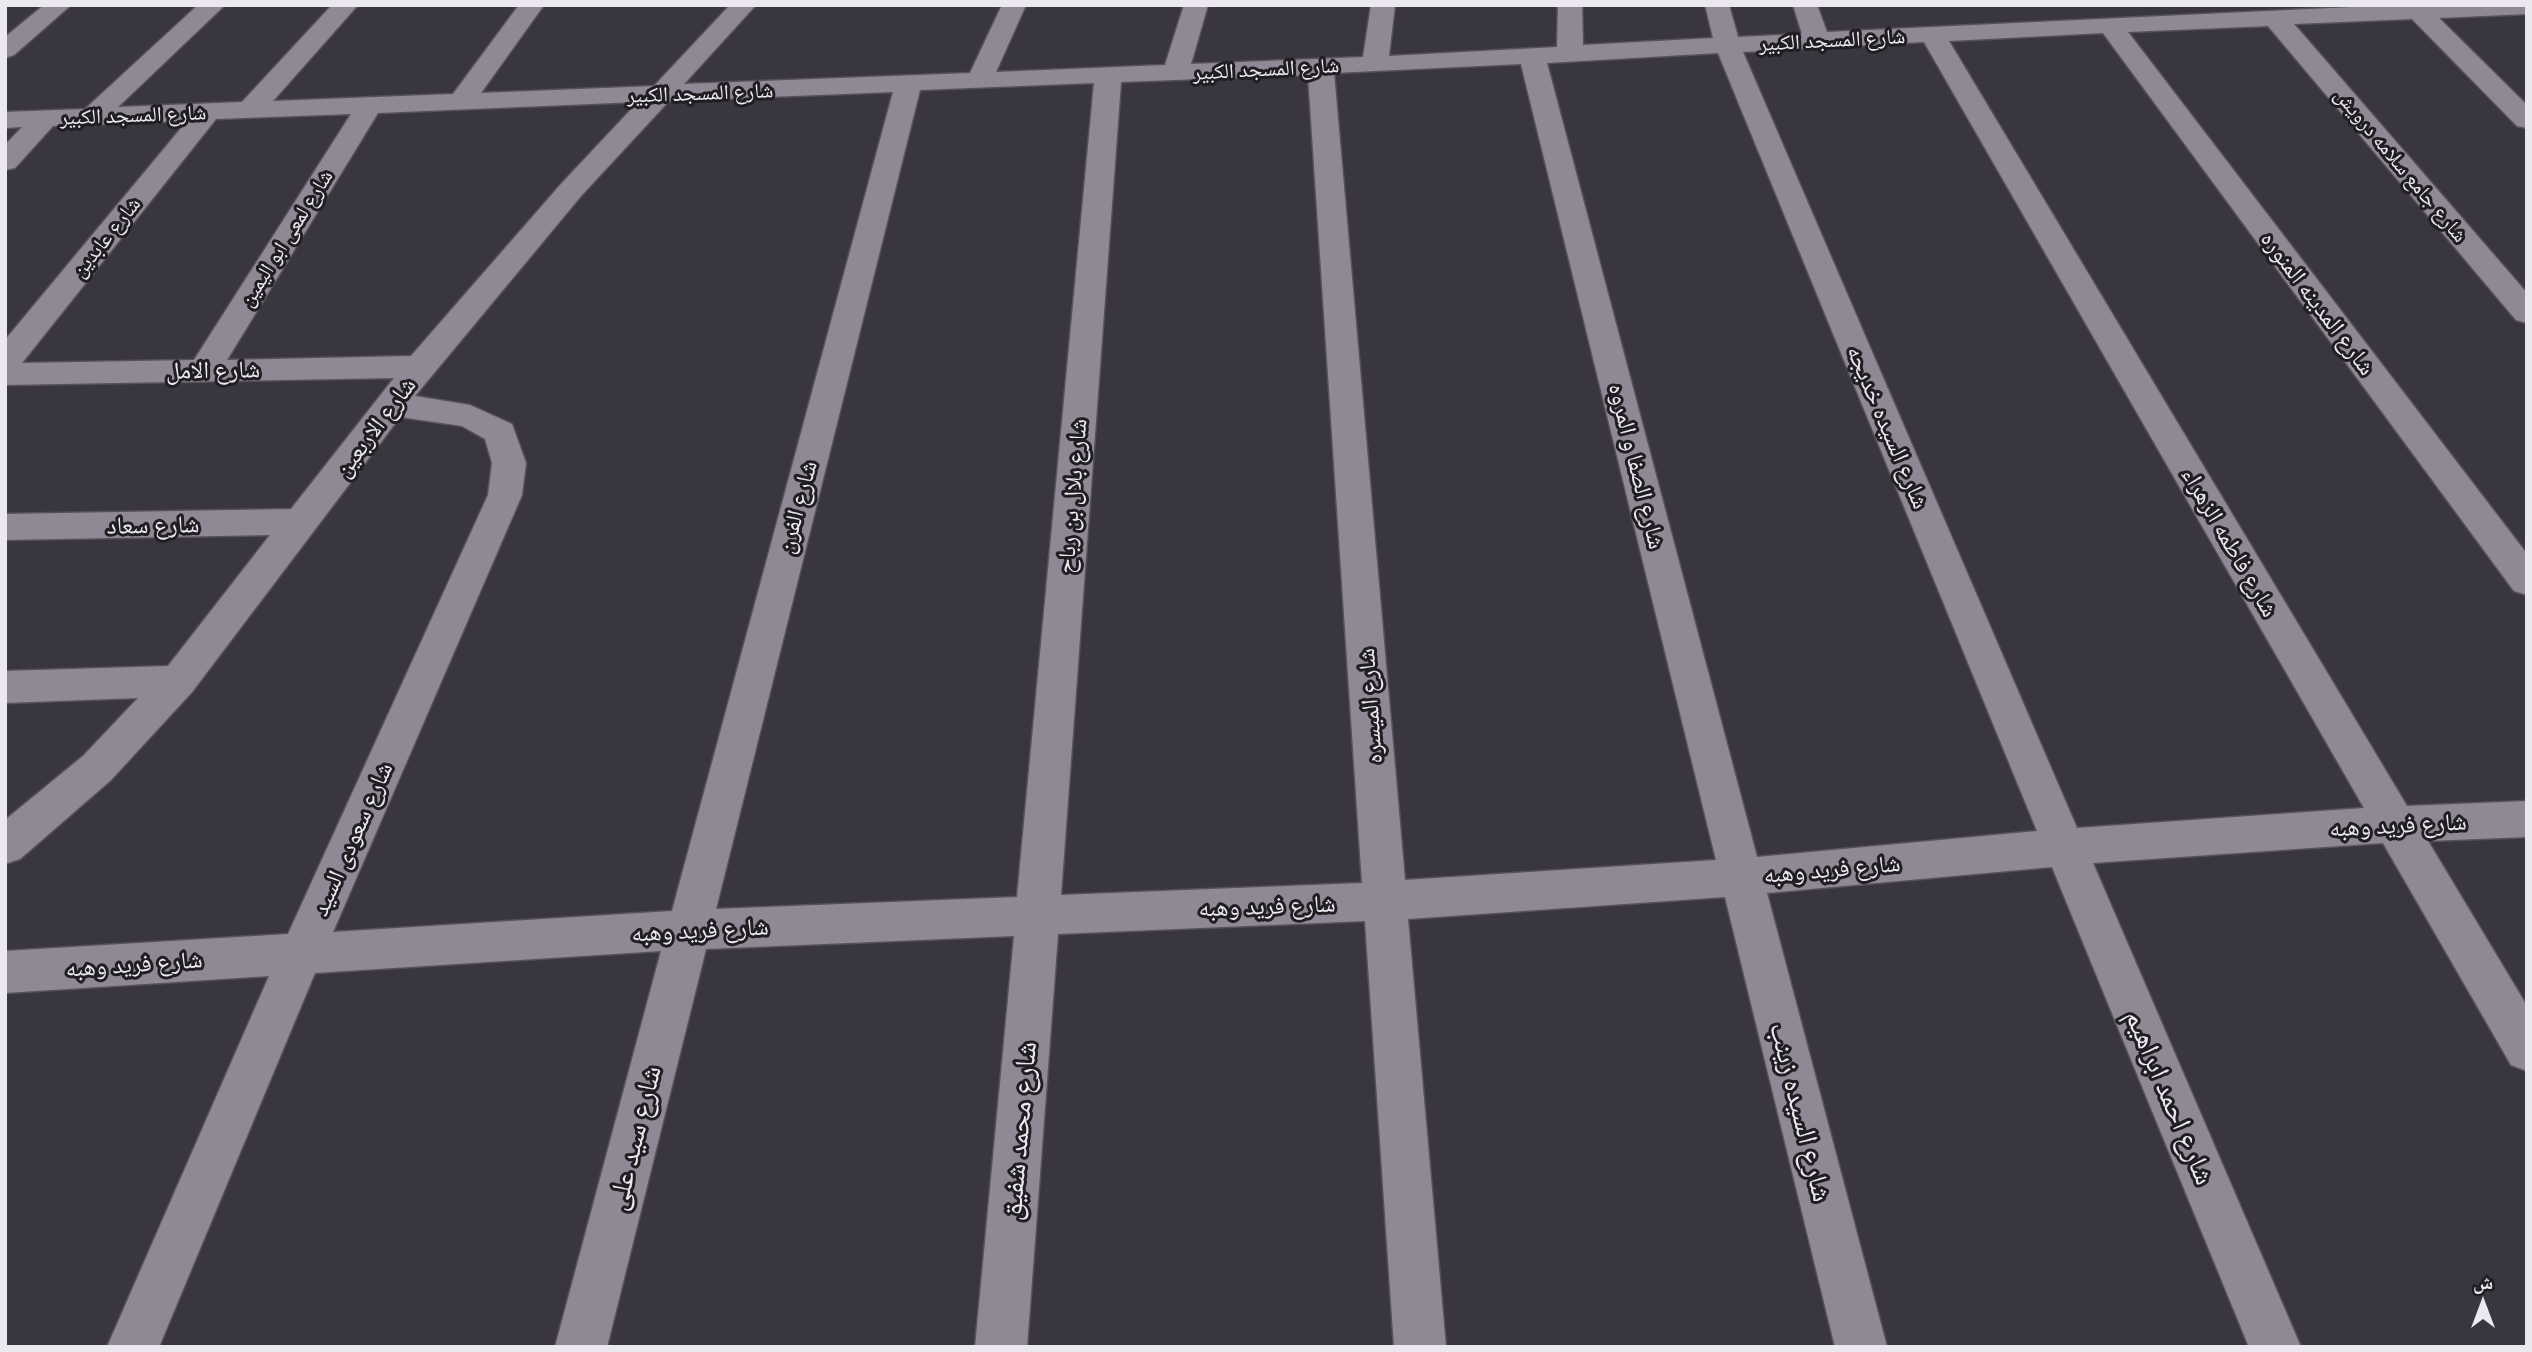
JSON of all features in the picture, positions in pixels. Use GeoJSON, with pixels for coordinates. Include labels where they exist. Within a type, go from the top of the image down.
{"type":"FeatureCollection","features":[{"type":"Feature","properties":{"kind":"street"},"geometry":{"type":"LineString","coordinates":[[5,50],[59,5]]}},
{"type":"Feature","properties":{"kind":"street"},"geometry":{"type":"LineString","coordinates":[[93,116],[213,5]]}},
{"type":"Feature","properties":{"kind":"street"},"geometry":{"type":"LineString","coordinates":[[250,110],[346,5]]}},
{"type":"Feature","properties":{"kind":"street"},"geometry":{"type":"LineString","coordinates":[[460,103],[532,5]]}},
{"type":"Feature","properties":{"kind":"street","name":"شارع الاربعين"},"geometry":{"type":"LineString","coordinates":[[5,846],[97,768],[178,681],[420,367],[571,190],[744,5]]}},
{"type":"Feature","properties":{"kind":"street"},"geometry":{"type":"LineString","coordinates":[[979,81],[1014,5]]}},
{"type":"Feature","properties":{"kind":"street"},"geometry":{"type":"LineString","coordinates":[[1175,73],[1196,5]]}},
{"type":"Feature","properties":{"kind":"street"},"geometry":{"type":"LineString","coordinates":[[1375,64],[1383,5]]}},
{"type":"Feature","properties":{"kind":"street"},"geometry":{"type":"LineString","coordinates":[[1570,5],[1570,54]]}},
{"type":"Feature","properties":{"kind":"street","name":"شارع السيده خديجه"},"geometry":{"type":"LineString","coordinates":[[1717,5],[1727,45],[2065,847]]}},
{"type":"Feature","properties":{"kind":"street"},"geometry":{"type":"LineString","coordinates":[[1805,5],[1817,41]]}},
{"type":"Feature","properties":{"kind":"street"},"geometry":{"type":"LineString","coordinates":[[1965,5],[1979,32]]}},
{"type":"Feature","properties":{"kind":"street","name":"شارع المسجد الكبير"},"geometry":{"type":"LineString","coordinates":[[5,120],[1375,64],[1979,32],[2119,18],[2276,18],[2312,11],[2419,12],[2465,8],[2527,8]]}},
{"type":"Feature","properties":{"kind":"street"},"geometry":{"type":"LineString","coordinates":[[2419,12],[2527,120]]}},
{"type":"Feature","properties":{"kind":"street","name":"شارع المدينه المنوره"},"geometry":{"type":"LineString","coordinates":[[2119,18],[2527,581]]}},
{"type":"Feature","properties":{"kind":"street","name":"شارع جامع سلامه درويش"},"geometry":{"type":"LineString","coordinates":[[2276,18],[2527,313]]}},
{"type":"Feature","properties":{"kind":"street","name":"شارع فاطمه الزهراء"},"geometry":{"type":"LineString","coordinates":[[1932,34],[2527,1049]]}},
{"type":"Feature","properties":{"kind":"street","name":"شارع الصفا و المروه"},"geometry":{"type":"LineString","coordinates":[[1532,55],[1742,877]]}},
{"type":"Feature","properties":{"kind":"street","name":"شارع الميسره"},"geometry":{"type":"LineString","coordinates":[[1320,66],[1420,1347]]}},
{"type":"Feature","properties":{"kind":"street","name":"شارع بلال بن رباح"},"geometry":{"type":"LineString","coordinates":[[1037,916],[1108,75]]}},
{"type":"Feature","properties":{"kind":"street","name":"شارع الفرن"},"geometry":{"type":"LineString","coordinates":[[687,930],[908,84]]}},
{"type":"Feature","properties":{"kind":"street","name":"شارع لمعى ابو اليمين"},"geometry":{"type":"LineString","coordinates":[[204,370],[369,106]]}},
{"type":"Feature","properties":{"kind":"street","name":"شارع عابدين"},"geometry":{"type":"LineString","coordinates":[[5,362],[208,112]]}},
{"type":"Feature","properties":{"kind":"street"},"geometry":{"type":"LineString","coordinates":[[5,162],[46,118]]}},
{"type":"Feature","properties":{"kind":"street","name":"شارع الامل"},"geometry":{"type":"LineString","coordinates":[[5,374],[420,367]]}},
{"type":"Feature","properties":{"kind":"street","name":"شارع سعودى السيد"},"geometry":{"type":"LineString","coordinates":[[133,1347],[301,954],[505,495],[509,463],[500,432],[470,416],[391,404]]}},
{"type":"Feature","properties":{"kind":"street","name":"شارع سعاد"},"geometry":{"type":"LineString","coordinates":[[5,527],[302,523]]}},
{"type":"Feature","properties":{"kind":"street"},"geometry":{"type":"LineString","coordinates":[[5,687],[178,681]]}},
{"type":"Feature","properties":{"kind":"street","name":"شارع فريد وهبه"},"geometry":{"type":"LineString","coordinates":[[5,972],[687,930],[1385,901],[1742,877],[2065,847],[2395,824],[2527,819]]}},
{"type":"Feature","properties":{"kind":"street","name":"شارع احمد ابراهيم"},"geometry":{"type":"LineString","coordinates":[[2065,847],[2275,1347]]}},
{"type":"Feature","properties":{"kind":"street","name":"شارع السيده زينب"},"geometry":{"type":"LineString","coordinates":[[1742,877],[1861,1347]]}},
{"type":"Feature","properties":{"kind":"street","name":"شارع محمد شفيق"},"geometry":{"type":"LineString","coordinates":[[1001,1347],[1037,916]]}},
{"type":"Feature","properties":{"kind":"street","name":"شارع سيد على"},"geometry":{"type":"LineString","coordinates":[[581,1347],[687,930]]}}]}
